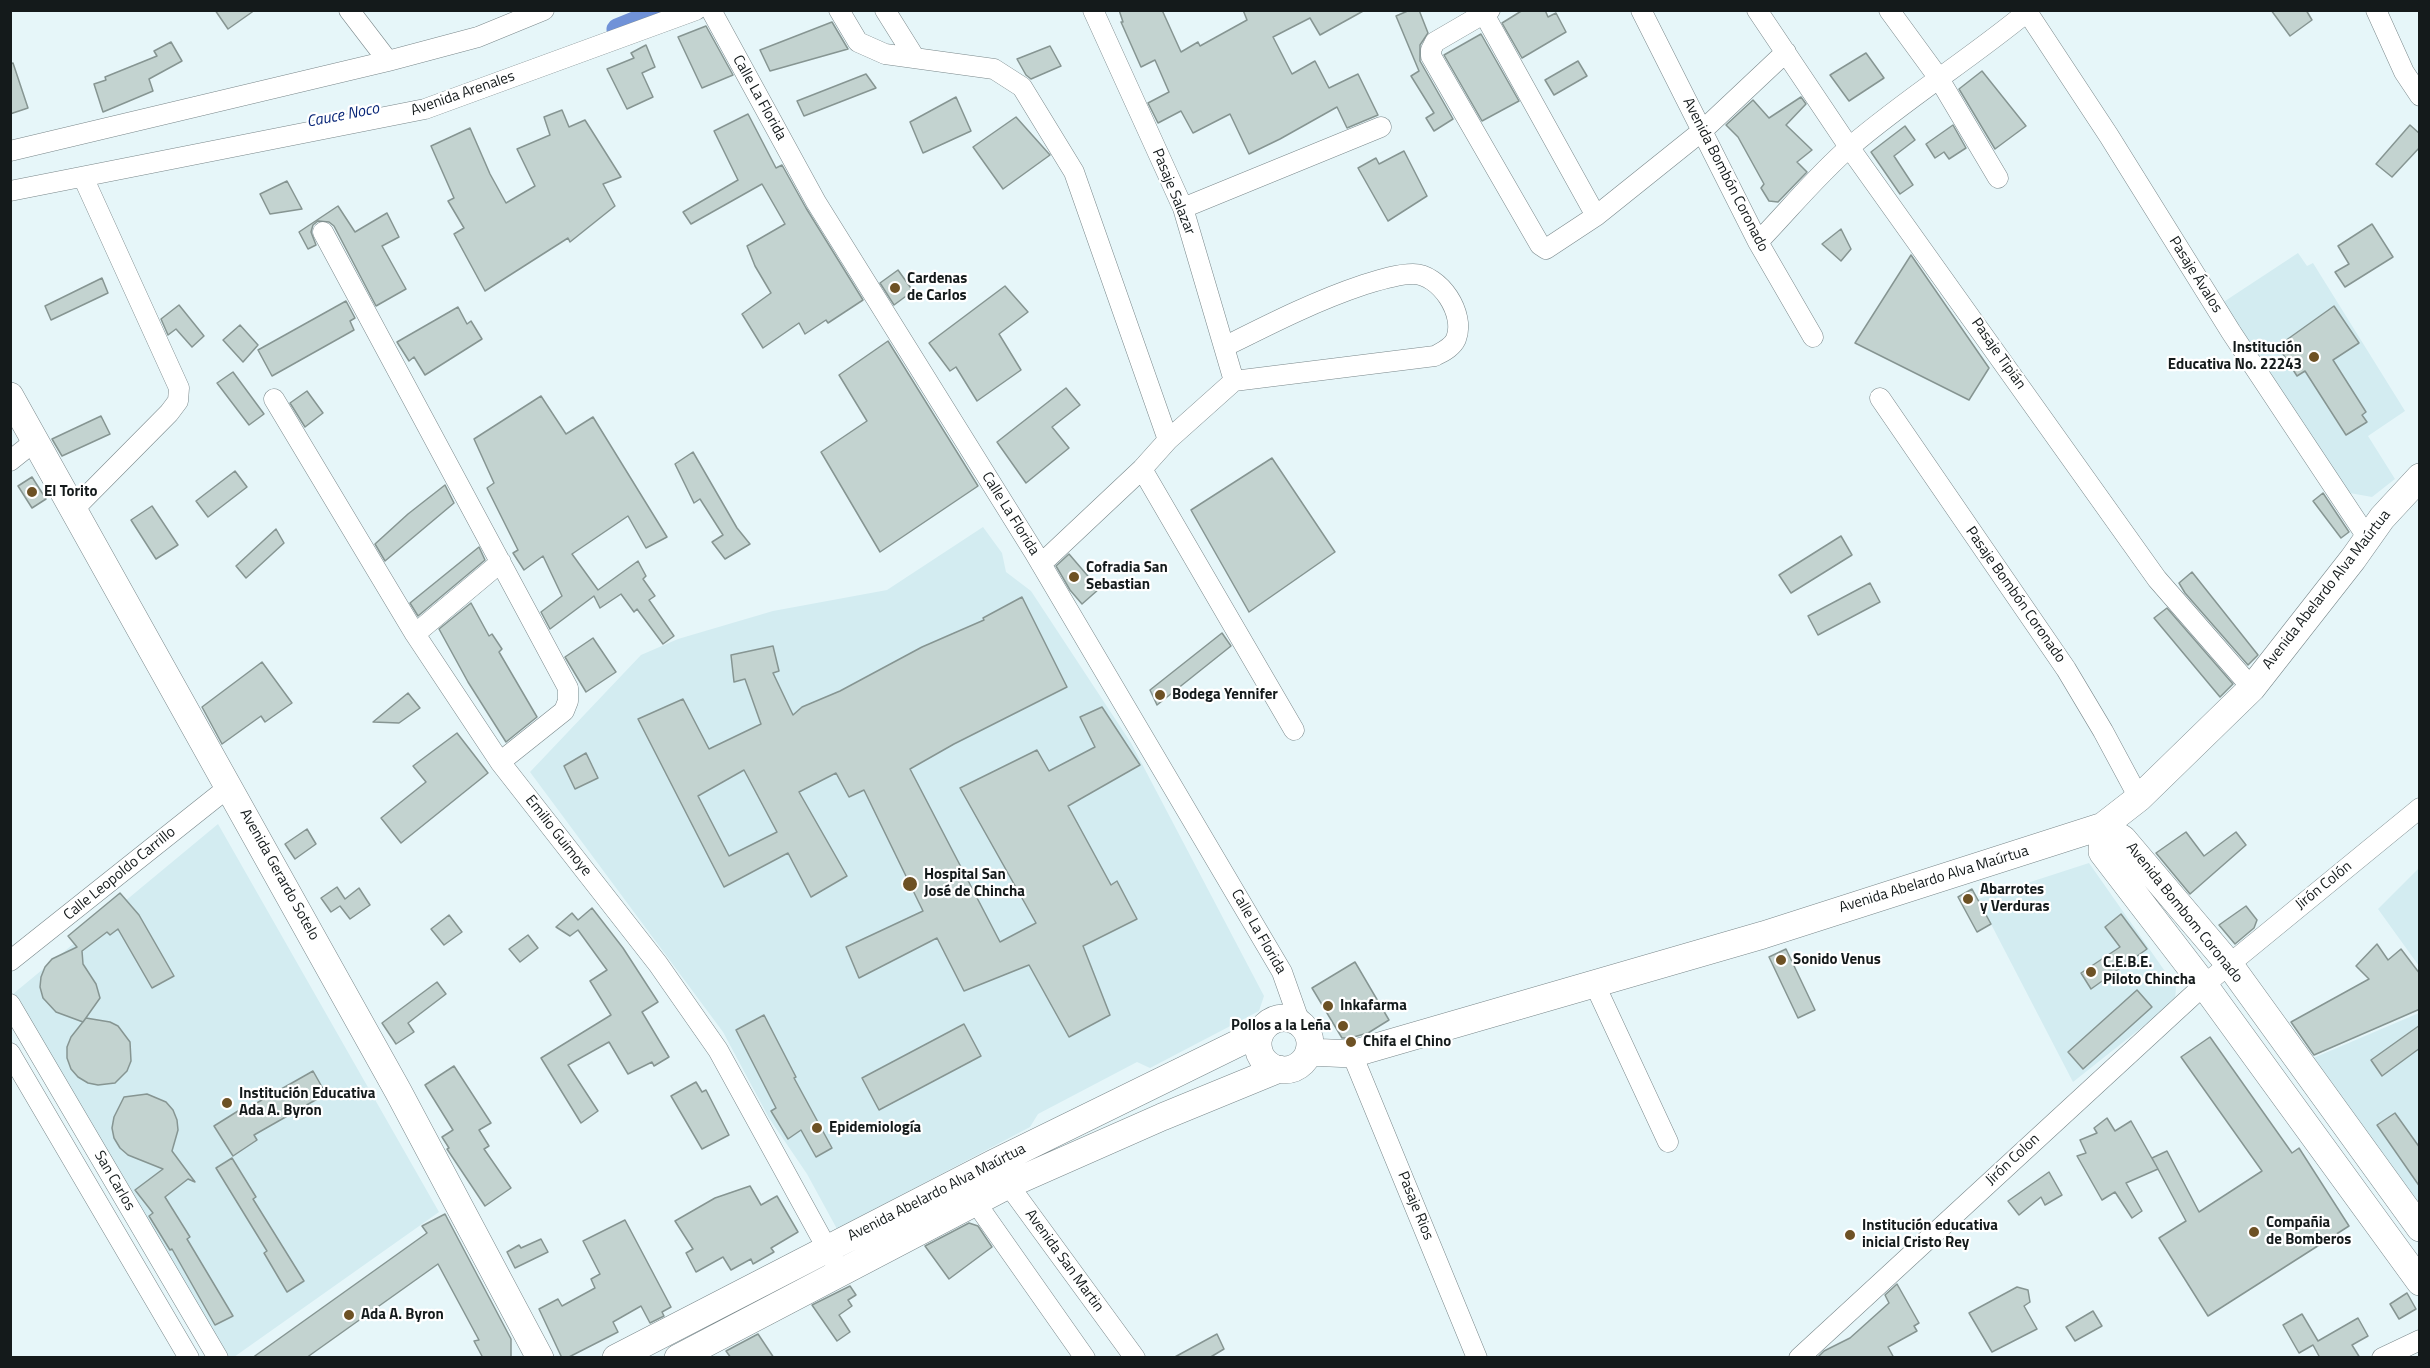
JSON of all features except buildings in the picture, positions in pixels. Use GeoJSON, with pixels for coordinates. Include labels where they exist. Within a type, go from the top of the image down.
{"type":"FeatureCollection","features":[{"type":"Feature","properties":{"kind":"street"},"geometry":{"type":"LineString","coordinates":[[349,10],[388,61]]}},
{"type":"Feature","properties":{"kind":"street"},"geometry":{"type":"LineString","coordinates":[[10,151],[388,61],[478,37],[544,10]]}},
{"type":"Feature","properties":{"kind":"street","name":"Avenida Arenales"},"geometry":{"type":"LineString","coordinates":[[10,191],[425,109],[696,10]]}},
{"type":"Feature","properties":{"kind":"street","name":"Calle La Florida"},"geometry":{"type":"LineString","coordinates":[[711,10],[816,202],[1041,564],[1282,972],[1300,1023]]}},
{"type":"Feature","properties":{"kind":"street"},"geometry":{"type":"LineString","coordinates":[[839,10],[858,42],[885,54],[994,69],[1022,87],[1074,172],[1168,440]]}},
{"type":"Feature","properties":{"kind":"street"},"geometry":{"type":"LineString","coordinates":[[885,10],[915,58]]}},
{"type":"Feature","properties":{"kind":"street","name":"Pasaje Salazar"},"geometry":{"type":"LineString","coordinates":[[1093,10],[1183,208],[1234,381]]}},
{"type":"Feature","properties":{"kind":"street","name":"Avenida Bombón Coronado"},"geometry":{"type":"LineString","coordinates":[[1641,10],[1758,242],[1813,337]]}},
{"type":"Feature","properties":{"kind":"street","name":"Pasaje Tipián"},"geometry":{"type":"LineString","coordinates":[[1756,10],[1849,147],[2157,579],[2252,688]]}},
{"type":"Feature","properties":{"kind":"street"},"geometry":{"type":"LineString","coordinates":[[1889,10],[1938,77],[1998,178]]}},
{"type":"Feature","properties":{"kind":"street"},"geometry":{"type":"LineString","coordinates":[[2376,10],[2404,72],[2420,96]]}},
{"type":"Feature","properties":{"kind":"street"},"geometry":{"type":"LineString","coordinates":[[1758,242],[1849,147],[1938,77],[1982,48],[2026,11]]}},
{"type":"Feature","properties":{"kind":"street","name":"Pasaje Ávalos"},"geometry":{"type":"LineString","coordinates":[[2026,11],[2109,136],[2231,332],[2367,537]]}},
{"type":"Feature","properties":{"kind":"street"},"geometry":{"type":"LineString","coordinates":[[1596,216],[1487,12],[1435,42],[1431,56],[1540,245],[1546,249],[1554,246],[1596,216],[1702,131],[1786,52]]}},
{"type":"Feature","properties":{"kind":"street"},"geometry":{"type":"LineString","coordinates":[[1183,208],[1381,127]]}},
{"type":"Feature","properties":{"kind":"street"},"geometry":{"type":"LineString","coordinates":[[74,509],[169,413],[178,401],[179,388],[83,177]]}},
{"type":"Feature","properties":{"kind":"street"},"geometry":{"type":"LineString","coordinates":[[323,231],[568,688],[568,701],[564,711],[500,762]]}},
{"type":"Feature","properties":{"kind":"street"},"geometry":{"type":"LineString","coordinates":[[1041,564],[1142,469],[1168,440],[1234,381],[1434,356],[1446,350],[1456,339],[1455,310],[1443,289],[1426,276],[1406,275],[1380,279],[1330,296],[1224,347]]}},
{"type":"Feature","properties":{"kind":"street","name":"Avenida Gerardo Sotelo"},"geometry":{"type":"LineString","coordinates":[[10,396],[230,786],[398,1091],[540,1358]]}},
{"type":"Feature","properties":{"kind":"street","name":"Pasaje Bombón Coronado"},"geometry":{"type":"LineString","coordinates":[[1880,398],[2066,669],[2103,730],[2139,798]]}},
{"type":"Feature","properties":{"kind":"street","name":"Emilio Guimoye"},"geometry":{"type":"LineString","coordinates":[[274,399],[415,634],[500,762],[695,1015],[718,1050],[828,1249],[839,1274]]}},
{"type":"Feature","properties":{"kind":"street"},"geometry":{"type":"LineString","coordinates":[[10,461],[35,441]]}},
{"type":"Feature","properties":{"kind":"street"},"geometry":{"type":"LineString","coordinates":[[1142,469],[1294,730]]}},
{"type":"Feature","properties":{"kind":"street","name":"Avenida Abelardo Alva Maúrtua"},"geometry":{"type":"LineString","coordinates":[[1309,1052],[1352,1054],[1763,935],[2103,826],[2139,798],[2252,688],[2353,560],[2382,518],[2420,477]]}},
{"type":"Feature","properties":{"kind":"street"},"geometry":{"type":"LineString","coordinates":[[415,634],[501,562]]}},
{"type":"Feature","properties":{"kind":"street","name":"Calle Leopoldo Carrillo"},"geometry":{"type":"LineString","coordinates":[[10,962],[230,786]]}},
{"type":"Feature","properties":{"kind":"street","name":"Jirón Colón"},"geometry":{"type":"LineString","coordinates":[[2229,964],[2420,808]]}},
{"type":"Feature","properties":{"kind":"street","name":"Avenida Bombom Coronado"},"geometry":{"type":"LineString","coordinates":[[2103,826],[2123,839],[2229,964],[2420,1228]]}},
{"type":"Feature","properties":{"kind":"street","name":"Avenida Bombom Coronado"},"geometry":{"type":"LineString","coordinates":[[2103,826],[2102,852],[2204,985],[2420,1282]]}},
{"type":"Feature","properties":{"kind":"street","name":"Jirón Colon"},"geometry":{"type":"LineString","coordinates":[[1798,1358],[2229,964]]}},
{"type":"Feature","properties":{"kind":"street"},"geometry":{"type":"LineString","coordinates":[[1594,985],[1668,1142]]}},
{"type":"Feature","properties":{"kind":"street","name":"San Carlos"},"geometry":{"type":"LineString","coordinates":[[10,1004],[218,1358]]}},
{"type":"Feature","properties":{"kind":"street"},"geometry":{"type":"LineString","coordinates":[[1286,1017],[1300,1023],[1309,1036],[1309,1052],[1300,1064],[1294,1068],[1279,1069],[1265,1062],[1258,1040],[1265,1026],[1278,1018],[1286,1017]]}},
{"type":"Feature","properties":{"kind":"street","name":"Avenida Abelardo Alva Maúrtua"},"geometry":{"type":"LineString","coordinates":[[678,1358],[975,1204],[1001,1174],[1147,1088],[1261,1032]]}},
{"type":"Feature","properties":{"kind":"street","name":"San Carlos"},"geometry":{"type":"LineString","coordinates":[[10,1053],[189,1358]]}},
{"type":"Feature","properties":{"kind":"street","name":"Pasaje Rios"},"geometry":{"type":"LineString","coordinates":[[1352,1054],[1477,1358]]}},
{"type":"Feature","properties":{"kind":"street","name":"Avenida Abelardo Alva Maúrtua"},"geometry":{"type":"LineString","coordinates":[[616,1358],[962,1180],[1001,1174],[1162,1117],[1279,1069]]}},
{"type":"Feature","properties":{"kind":"street"},"geometry":{"type":"LineString","coordinates":[[1147,1088],[1162,1117]]}},
{"type":"Feature","properties":{"kind":"street","name":"Avenida San Martin"},"geometry":{"type":"LineString","coordinates":[[1001,1174],[1135,1358]]}},
{"type":"Feature","properties":{"kind":"street"},"geometry":{"type":"LineString","coordinates":[[962,1180],[975,1204],[1085,1358]]}},
{"type":"Feature","properties":{"kind":"street"},"geometry":{"type":"LineString","coordinates":[[2382,1358],[2420,1340]]}},
{"type":"Feature","properties":{"kind":"shaded area","name":"Institución Educativa No. 22243"},"geometry":{"type":"Polygon","coordinates":[[[2298,253],[2307,266],[2313,263],[2405,411],[2368,436],[2395,479],[2372,497],[2344,492],[2222,303],[2298,253]]]}},
{"type":"Feature","properties":{"kind":"shaded area","name":"Hospital San José de Chincha"},"geometry":{"type":"Polygon","coordinates":[[[983,527],[1002,553],[1006,572],[1031,591],[1131,743],[1264,996],[1259,1011],[1150,1068],[1137,1062],[1038,1114],[1030,1127],[837,1229],[807,1174],[769,1118],[723,1032],[530,772],[641,655],[678,639],[773,611],[887,590],[983,527]]]}},
{"type":"Feature","properties":{"kind":"shaded area","name":"Institución Educativa Ada A. Byron"},"geometry":{"type":"Polygon","coordinates":[[[218,824],[439,1212],[234,1357],[227,1357],[13,994],[218,824]]]}},
{"type":"Feature","properties":{"kind":"shaded area","name":"C.E.B.E. Piloto Chincha"},"geometry":{"type":"Polygon","coordinates":[[[2089,863],[2176,987],[2175,1001],[2073,1082],[1978,899],[2089,863]]]}},
{"type":"Feature","properties":{"kind":"shaded area"},"geometry":{"type":"Polygon","coordinates":[[[2419,868],[2419,966],[2378,909],[2419,868]]]}},
{"type":"Feature","properties":{"kind":"shaded area"},"geometry":{"type":"Polygon","coordinates":[[[2419,1013],[2419,1221],[2304,1062],[2419,1013]]]}},
{"type":"Feature","properties":{"kind":"waterway","name":"Cauce Noco"},"geometry":{"type":"LineString","coordinates":[[617,29],[664,10]]}},
{"type":"Feature","properties":{"kind":"place","name":"Cardenas de Carlos"},"geometry":{"type":"Point","coordinates":[895,288]}},
{"type":"Feature","properties":{"kind":"place","name":"Institución Educativa No. 22243"},"geometry":{"type":"Point","coordinates":[2314,357]}},
{"type":"Feature","properties":{"kind":"place","name":"El Torito"},"geometry":{"type":"Point","coordinates":[32,492]}},
{"type":"Feature","properties":{"kind":"place","name":"Cofradia San Sebastian"},"geometry":{"type":"Point","coordinates":[1074,577]}},
{"type":"Feature","properties":{"kind":"place","name":"Bodega Yennifer"},"geometry":{"type":"Point","coordinates":[1160,695]}},
{"type":"Feature","properties":{"kind":"place","name":"Hospital San José de Chincha"},"geometry":{"type":"Point","coordinates":[910,884]}},
{"type":"Feature","properties":{"kind":"place","name":"Abarrotes y Verduras"},"geometry":{"type":"Point","coordinates":[1968,899]}},
{"type":"Feature","properties":{"kind":"place","name":"Sonido Venus"},"geometry":{"type":"Point","coordinates":[1781,960]}},
{"type":"Feature","properties":{"kind":"place","name":"C.E.B.E. Piloto Chincha"},"geometry":{"type":"Point","coordinates":[2091,972]}},
{"type":"Feature","properties":{"kind":"place","name":"Inkafarma"},"geometry":{"type":"Point","coordinates":[1328,1006]}},
{"type":"Feature","properties":{"kind":"place","name":"Pollos a la Leña"},"geometry":{"type":"Point","coordinates":[1343,1026]}},
{"type":"Feature","properties":{"kind":"place","name":"Chifa el Chino"},"geometry":{"type":"Point","coordinates":[1351,1042]}},
{"type":"Feature","properties":{"kind":"place","name":"Institución Educativa Ada A. Byron"},"geometry":{"type":"Point","coordinates":[227,1103]}},
{"type":"Feature","properties":{"kind":"place","name":"Epidemiología"},"geometry":{"type":"Point","coordinates":[817,1128]}},
{"type":"Feature","properties":{"kind":"place","name":"Compañia de Bomberos"},"geometry":{"type":"Point","coordinates":[2254,1232]}},
{"type":"Feature","properties":{"kind":"place","name":"Institución educativa inicial Cristo Rey"},"geometry":{"type":"Point","coordinates":[1850,1235]}},
{"type":"Feature","properties":{"kind":"place","name":"Ada A. Byron"},"geometry":{"type":"Point","coordinates":[349,1315]}}]}
